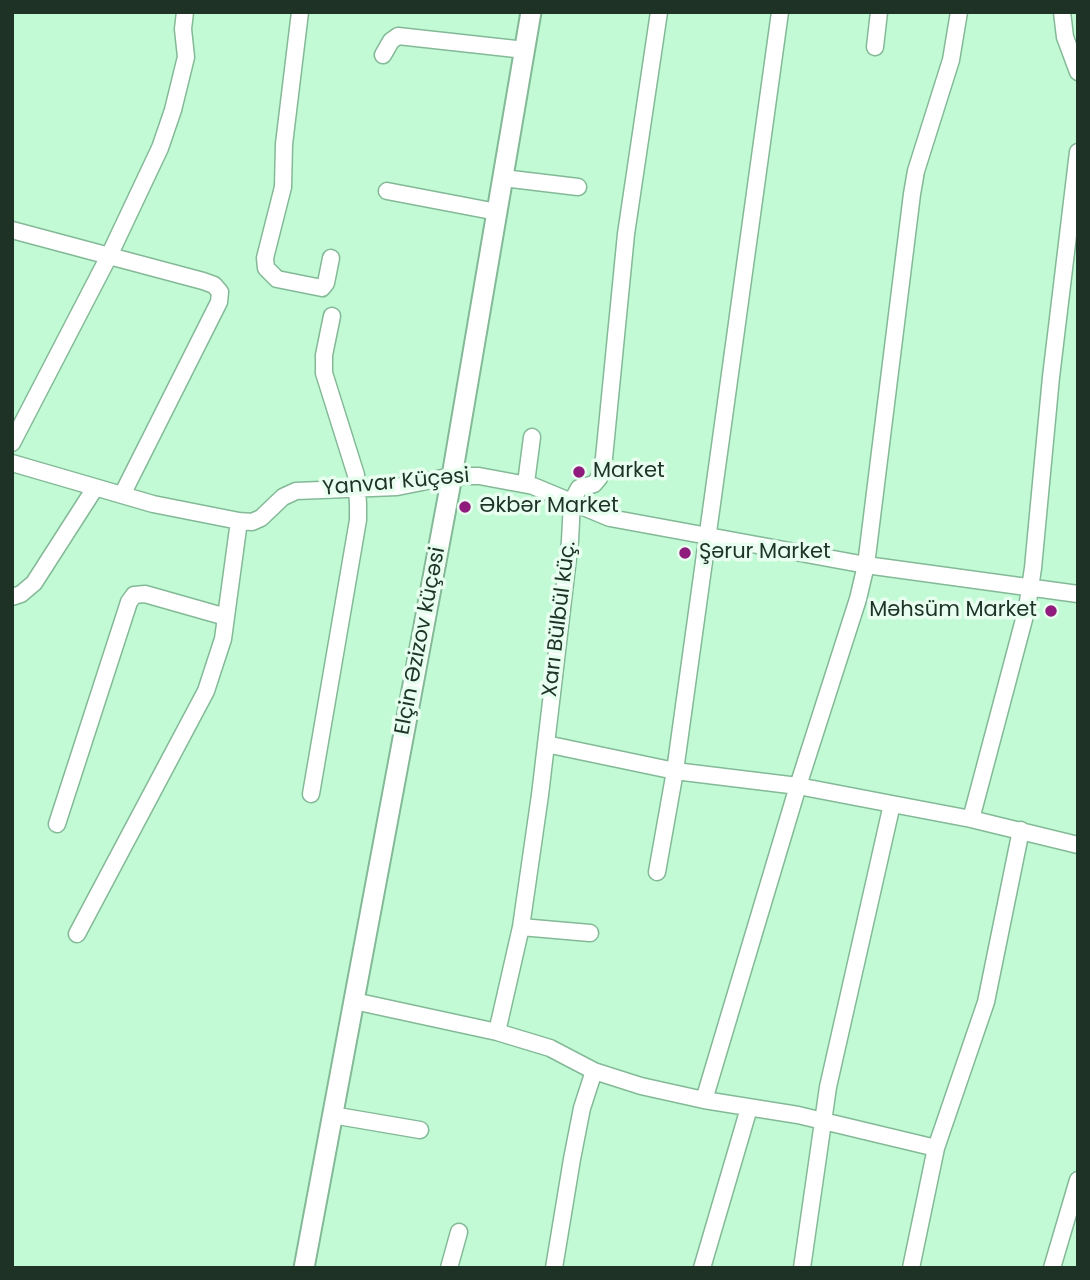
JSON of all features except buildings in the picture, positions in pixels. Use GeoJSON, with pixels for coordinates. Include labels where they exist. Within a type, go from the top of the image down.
{"type":"FeatureCollection","features":[{"type":"Feature","properties":{"kind":"street"},"geometry":{"type":"LineString","coordinates":[[12,443],[160,148],[186,57],[183,29],[185,12]]}},
{"type":"Feature","properties":{"kind":"street"},"geometry":{"type":"LineString","coordinates":[[300,12],[284,144],[284,187],[265,258],[265,268],[277,278],[322,288],[326,283],[331,258]]}},
{"type":"Feature","properties":{"kind":"street","name":"Elçin Əzizov küçəsi"},"geometry":{"type":"LineString","coordinates":[[304,1268],[452,476],[531,12]]}},
{"type":"Feature","properties":{"kind":"street"},"geometry":{"type":"LineString","coordinates":[[572,501],[579,488],[594,484],[599,478],[604,458],[626,234],[659,12]]}},
{"type":"Feature","properties":{"kind":"street"},"geometry":{"type":"LineString","coordinates":[[657,872],[675,771],[780,12]]}},
{"type":"Feature","properties":{"kind":"street"},"geometry":{"type":"LineString","coordinates":[[875,47],[879,12]]}},
{"type":"Feature","properties":{"kind":"street"},"geometry":{"type":"LineString","coordinates":[[704,1100],[798,786],[858,599],[866,565],[912,194],[916,171],[951,60],[959,12]]}},
{"type":"Feature","properties":{"kind":"street"},"geometry":{"type":"LineString","coordinates":[[1062,12],[1065,37],[1074,53],[1078,72]]}},
{"type":"Feature","properties":{"kind":"street"},"geometry":{"type":"LineString","coordinates":[[383,55],[391,41],[398,36],[525,50]]}},
{"type":"Feature","properties":{"kind":"street"},"geometry":{"type":"LineString","coordinates":[[971,818],[1027,608],[1078,152]]}},
{"type":"Feature","properties":{"kind":"street"},"geometry":{"type":"LineString","coordinates":[[503,178],[578,187]]}},
{"type":"Feature","properties":{"kind":"street"},"geometry":{"type":"LineString","coordinates":[[387,191],[497,212]]}},
{"type":"Feature","properties":{"kind":"street"},"geometry":{"type":"LineString","coordinates":[[12,230],[203,281],[214,285],[220,292],[219,302],[122,495]]}},
{"type":"Feature","properties":{"kind":"street"},"geometry":{"type":"LineString","coordinates":[[311,794],[358,520],[358,490],[324,373],[324,355],[332,316]]}},
{"type":"Feature","properties":{"kind":"street"},"geometry":{"type":"LineString","coordinates":[[526,484],[532,437]]}},
{"type":"Feature","properties":{"kind":"street","name":"Yanvar Küçəsi"},"geometry":{"type":"LineString","coordinates":[[12,463],[95,488],[213,518],[252,522],[261,518],[288,493],[397,487],[452,476],[479,476],[526,484],[610,518],[866,565],[1078,594]]}},
{"type":"Feature","properties":{"kind":"street"},"geometry":{"type":"LineString","coordinates":[[12,597],[21,594],[34,583],[95,488]]}},
{"type":"Feature","properties":{"kind":"street","name":"Xarı Bülbül küç."},"geometry":{"type":"LineString","coordinates":[[497,1032],[520,927],[546,744],[570,541],[572,501]]}},
{"type":"Feature","properties":{"kind":"street"},"geometry":{"type":"LineString","coordinates":[[77,934],[198,709],[218,657],[239,521]]}},
{"type":"Feature","properties":{"kind":"street"},"geometry":{"type":"LineString","coordinates":[[57,824],[129,602],[134,595],[145,594],[226,617]]}},
{"type":"Feature","properties":{"kind":"street"},"geometry":{"type":"LineString","coordinates":[[546,744],[675,771],[798,786],[971,818],[1078,845]]}},
{"type":"Feature","properties":{"kind":"street"},"geometry":{"type":"LineString","coordinates":[[802,1268],[822,1122],[892,804]]}},
{"type":"Feature","properties":{"kind":"street"},"geometry":{"type":"LineString","coordinates":[[911,1268],[936,1148],[986,1002],[1021,830]]}},
{"type":"Feature","properties":{"kind":"street"},"geometry":{"type":"LineString","coordinates":[[520,927],[590,933]]}},
{"type":"Feature","properties":{"kind":"street"},"geometry":{"type":"LineString","coordinates":[[354,1001],[497,1032],[550,1048],[615,1080],[936,1148]]}},
{"type":"Feature","properties":{"kind":"street"},"geometry":{"type":"LineString","coordinates":[[554,1268],[582,1108],[594,1071]]}},
{"type":"Feature","properties":{"kind":"street"},"geometry":{"type":"LineString","coordinates":[[702,1268],[749,1108]]}},
{"type":"Feature","properties":{"kind":"street"},"geometry":{"type":"LineString","coordinates":[[332,1115],[420,1130]]}},
{"type":"Feature","properties":{"kind":"street"},"geometry":{"type":"LineString","coordinates":[[1052,1268],[1078,1180]]}},
{"type":"Feature","properties":{"kind":"street"},"geometry":{"type":"LineString","coordinates":[[449,1268],[459,1233]]}},
{"type":"Feature","properties":{"kind":"place","name":"Market"},"geometry":{"type":"Point","coordinates":[579,472]}},
{"type":"Feature","properties":{"kind":"place","name":"Əkbər Market"},"geometry":{"type":"Point","coordinates":[465,507]}},
{"type":"Feature","properties":{"kind":"place","name":"Şərur Market"},"geometry":{"type":"Point","coordinates":[685,553]}},
{"type":"Feature","properties":{"kind":"place","name":"Məhsüm Market"},"geometry":{"type":"Point","coordinates":[1051,611]}}]}
